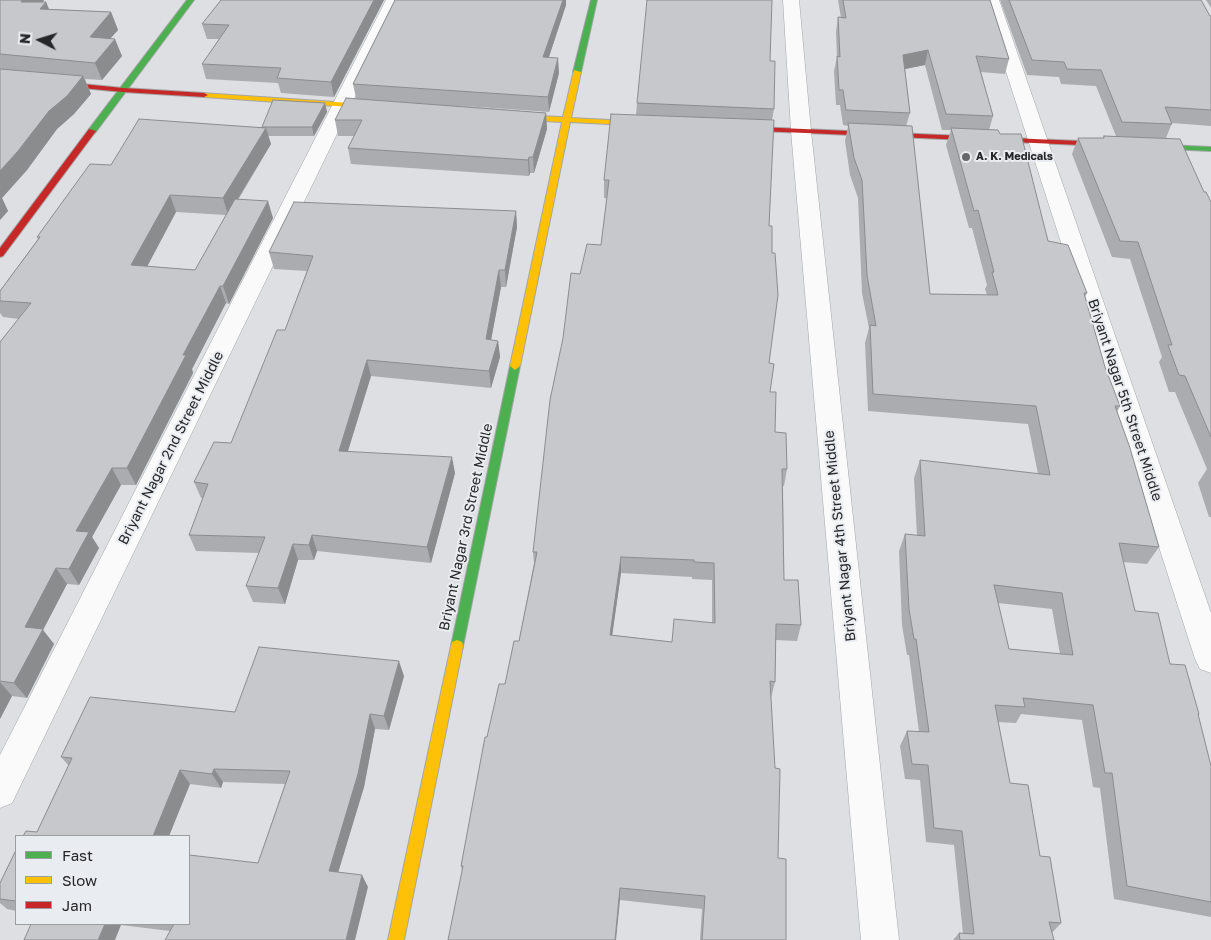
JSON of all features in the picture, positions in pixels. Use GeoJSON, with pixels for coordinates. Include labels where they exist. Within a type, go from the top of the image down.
{"type":"FeatureCollection","features":[{"type":"Feature","properties":{"kind":"street"},"geometry":{"type":"LineString","coordinates":[[0,254],[191,0]]}},
{"type":"Feature","properties":{"kind":"street","name":"Briyant Nagar 2nd Street Middle"},"geometry":{"type":"LineString","coordinates":[[0,791],[394,0]]}},
{"type":"Feature","properties":{"kind":"street","name":"Briyant Nagar 3rd Street Middle"},"geometry":{"type":"LineString","coordinates":[[396,940],[566,121],[594,0]]}},
{"type":"Feature","properties":{"kind":"street","name":"Briyant Nagar 4th Street Middle"},"geometry":{"type":"LineString","coordinates":[[791,0],[801,131],[880,940]]}},
{"type":"Feature","properties":{"kind":"street","name":"Briyant Nagar 5th Street Middle"},"geometry":{"type":"LineString","coordinates":[[991,0],[1211,659]]}},
{"type":"Feature","properties":{"kind":"street"},"geometry":{"type":"LineString","coordinates":[[0,78],[123,90],[391,108]]}},
{"type":"Feature","properties":{"kind":"street"},"geometry":{"type":"LineString","coordinates":[[498,116],[654,125]]}},
{"type":"Feature","properties":{"kind":"street"},"geometry":{"type":"LineString","coordinates":[[723,128],[1211,149]]}},
{"type":"Feature","properties":{"kind":"building"},"geometry":{"type":"Polygon","coordinates":[[[0,0],[46,2],[40,9],[111,12],[90,37],[115,39],[95,63],[0,54],[0,0]]]}},
{"type":"Feature","properties":{"kind":"building"},"geometry":{"type":"Polygon","coordinates":[[[221,0],[374,0],[331,82],[277,78],[281,68],[202,64],[229,25],[202,24],[221,0]]]}},
{"type":"Feature","properties":{"kind":"building"},"geometry":{"type":"Polygon","coordinates":[[[395,0],[563,0],[543,57],[558,58],[548,97],[353,84],[395,0]]]}},
{"type":"Feature","properties":{"kind":"building"},"geometry":{"type":"Polygon","coordinates":[[[647,0],[772,0],[770,61],[775,61],[774,109],[637,103],[647,0]]]}},
{"type":"Feature","properties":{"kind":"building"},"geometry":{"type":"Polygon","coordinates":[[[843,0],[990,0],[1009,59],[976,56],[993,116],[946,114],[928,50],[903,55],[910,113],[846,110],[843,90],[839,90],[837,56],[840,57],[838,17],[846,18],[843,0]]]}},
{"type":"Feature","properties":{"kind":"building"},"geometry":{"type":"Polygon","coordinates":[[[1009,0],[1201,0],[1211,16],[1211,110],[1165,107],[1172,124],[1122,122],[1101,70],[1067,69],[1064,62],[1032,60],[1009,0]]]}},
{"type":"Feature","properties":{"kind":"building"},"geometry":{"type":"Polygon","coordinates":[[[0,69],[83,76],[67,96],[49,111],[0,171],[0,69]]]}},
{"type":"Feature","properties":{"kind":"building"},"geometry":{"type":"Polygon","coordinates":[[[346,98],[546,113],[533,157],[529,157],[528,160],[348,148],[362,120],[335,120],[346,98]]]}},
{"type":"Feature","properties":{"kind":"building"},"geometry":{"type":"Polygon","coordinates":[[[273,100],[325,103],[312,127],[262,127],[273,100]]]}},
{"type":"Feature","properties":{"kind":"building"},"geometry":{"type":"Polygon","coordinates":[[[611,114],[774,120],[769,226],[772,226],[772,253],[775,253],[778,295],[769,363],[774,364],[770,392],[776,392],[775,432],[786,433],[787,469],[782,469],[784,580],[798,580],[801,625],[776,624],[775,682],[770,681],[775,768],[780,769],[778,858],[786,859],[786,940],[702,940],[705,896],[620,888],[615,940],[448,940],[485,737],[487,737],[499,684],[505,684],[514,641],[519,641],[537,552],[533,552],[550,400],[563,338],[571,273],[580,274],[587,244],[601,245],[609,180],[604,180],[611,114]],[[621,557],[610,635],[672,642],[674,619],[715,623],[714,563],[694,562],[694,560],[621,557]]]}},
{"type":"Feature","properties":{"kind":"building"},"geometry":{"type":"Polygon","coordinates":[[[139,119],[266,128],[223,198],[170,195],[131,265],[195,270],[235,199],[268,201],[223,286],[220,286],[183,355],[186,355],[127,468],[112,468],[76,531],[89,532],[69,569],[56,568],[25,627],[43,629],[14,683],[0,681],[0,342],[31,303],[0,301],[0,291],[90,164],[111,165],[139,119]]]}},
{"type":"Feature","properties":{"kind":"building"},"geometry":{"type":"Polygon","coordinates":[[[848,123],[912,126],[930,294],[998,295],[978,210],[974,211],[951,128],[998,130],[1000,134],[1021,134],[1048,241],[1068,245],[1087,293],[1084,293],[1105,367],[1120,406],[1115,406],[1130,448],[1159,547],[1119,543],[1135,611],[1158,613],[1170,664],[1185,665],[1199,714],[1211,766],[1211,902],[1127,886],[1112,773],[1105,773],[1093,705],[1023,698],[1025,707],[995,705],[1010,783],[1028,785],[1040,856],[1050,857],[1061,923],[1049,922],[1054,940],[960,940],[959,933],[974,934],[962,831],[934,828],[928,765],[912,764],[907,731],[929,732],[916,639],[914,639],[909,609],[905,534],[925,536],[920,460],[1050,475],[1036,406],[873,394],[870,325],[876,326],[867,275],[862,180],[854,158],[848,123]],[[994,585],[1009,649],[1073,655],[1062,593],[994,585]]]}},
{"type":"Feature","properties":{"kind":"building"},"geometry":{"type":"Polygon","coordinates":[[[1104,136],[1180,139],[1204,192],[1206,192],[1211,202],[1211,437],[1185,376],[1179,375],[1168,345],[1172,345],[1138,242],[1120,241],[1078,138],[1104,138],[1104,136]]]}},
{"type":"Feature","properties":{"kind":"building"},"geometry":{"type":"Polygon","coordinates":[[[294,202],[516,211],[505,270],[499,270],[486,339],[498,341],[489,371],[367,360],[339,451],[452,457],[427,547],[312,535],[309,545],[293,544],[278,588],[246,586],[265,537],[189,535],[208,484],[194,482],[214,442],[231,443],[277,330],[285,330],[313,256],[269,252],[294,202]]]}},
{"type":"Feature","properties":{"kind":"building"},"geometry":{"type":"Polygon","coordinates":[[[259,647],[399,661],[384,716],[370,714],[358,774],[329,871],[362,875],[346,940],[165,940],[173,925],[190,925],[190,855],[258,863],[290,771],[214,769],[212,774],[180,770],[153,835],[24,835],[26,831],[37,832],[72,758],[61,757],[90,697],[235,712],[259,647]]]}},
{"type":"Feature","properties":{"kind":"building"},"geometry":{"type":"Polygon","coordinates":[[[15,852],[15,901],[0,899],[0,883],[15,852]]]}},
{"type":"Feature","properties":{"kind":"building"},"geometry":{"type":"Polygon","coordinates":[[[31,925],[105,925],[98,940],[24,940],[31,925]]]}},
{"type":"Feature","properties":{"kind":"traffic: fast"},"geometry":{"type":"LineString","coordinates":[[92,131],[191,0]]}},
{"type":"Feature","properties":{"kind":"traffic: fast"},"geometry":{"type":"LineString","coordinates":[[577,72],[594,0]]}},
{"type":"Feature","properties":{"kind":"traffic: fast"},"geometry":{"type":"LineString","coordinates":[[1080,143],[1211,149]]}},
{"type":"Feature","properties":{"kind":"traffic: fast"},"geometry":{"type":"LineString","coordinates":[[457,646],[515,366]]}},
{"type":"Feature","properties":{"kind":"traffic: slow"},"geometry":{"type":"LineString","coordinates":[[515,366],[577,72]]}},
{"type":"Feature","properties":{"kind":"traffic: slow"},"geometry":{"type":"LineString","coordinates":[[204,95],[380,107]]}},
{"type":"Feature","properties":{"kind":"traffic: slow"},"geometry":{"type":"LineString","coordinates":[[510,117],[647,124]]}},
{"type":"Feature","properties":{"kind":"traffic: slow"},"geometry":{"type":"LineString","coordinates":[[396,940],[457,646]]}},
{"type":"Feature","properties":{"kind":"traffic: jam"},"geometry":{"type":"LineString","coordinates":[[0,78],[123,90],[204,95]]}},
{"type":"Feature","properties":{"kind":"traffic: jam"},"geometry":{"type":"LineString","coordinates":[[737,128],[1080,143]]}},
{"type":"Feature","properties":{"kind":"traffic: jam"},"geometry":{"type":"LineString","coordinates":[[0,254],[92,131]]}},
{"type":"Feature","properties":{"kind":"place","name":"A. K. Medicals"},"geometry":{"type":"Point","coordinates":[966,157]}}]}
